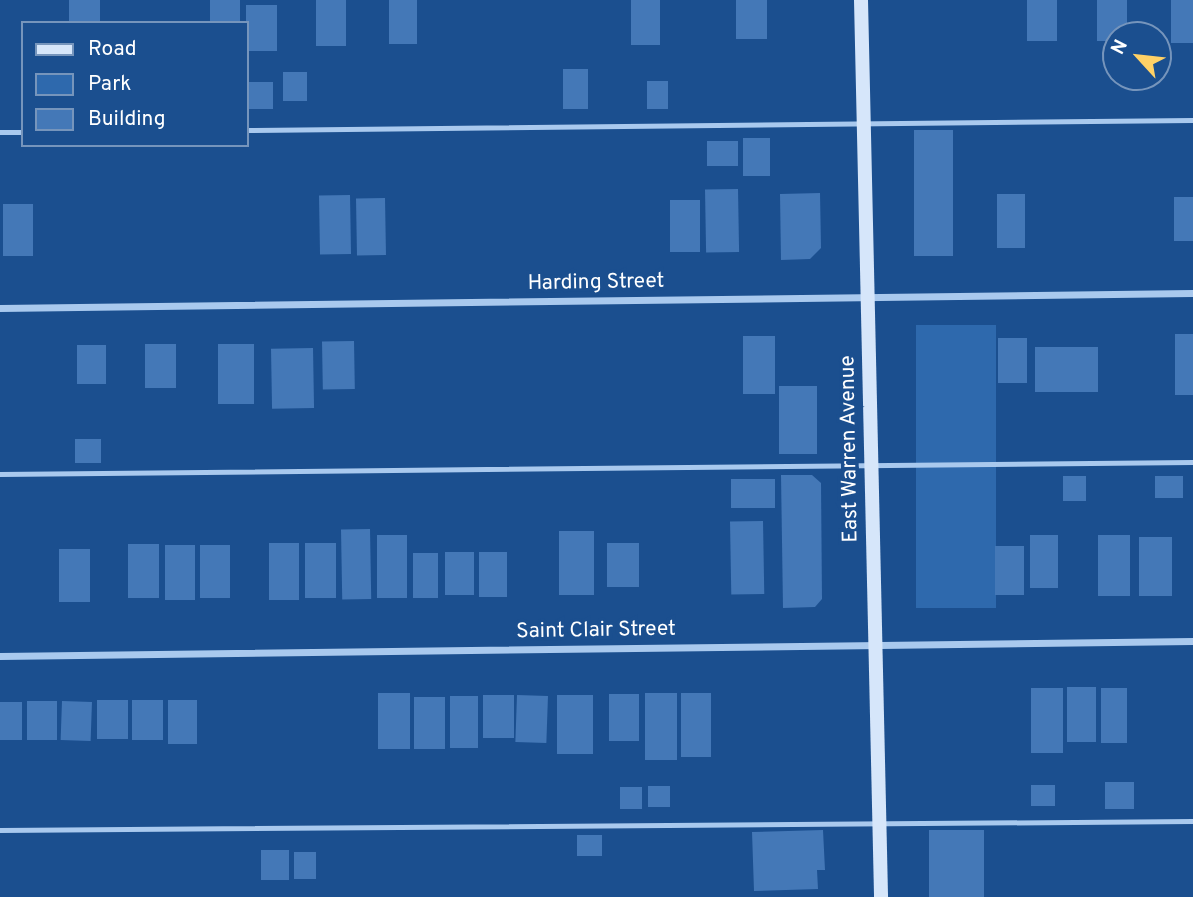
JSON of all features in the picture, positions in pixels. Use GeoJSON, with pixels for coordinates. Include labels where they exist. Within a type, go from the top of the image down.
{"type":"FeatureCollection","features":[{"type":"Feature","properties":{"kind":"main road","name":"East Warren Avenue"},"geometry":{"type":"LineString","coordinates":[[861,0],[881,897]]}},
{"type":"Feature","properties":{"kind":"street","name":"Harding Street"},"geometry":{"type":"LineString","coordinates":[[0,308],[1193,293]]}},
{"type":"Feature","properties":{"kind":"street","name":"Saint Clair Street"},"geometry":{"type":"LineString","coordinates":[[0,656],[1193,641]]}},
{"type":"Feature","properties":{"kind":"lane"},"geometry":{"type":"LineString","coordinates":[[248,130],[1193,120]]}},
{"type":"Feature","properties":{"kind":"lane"},"geometry":{"type":"LineString","coordinates":[[0,132],[21,132]]}},
{"type":"Feature","properties":{"kind":"lane"},"geometry":{"type":"LineString","coordinates":[[0,474],[1193,462]]}},
{"type":"Feature","properties":{"kind":"lane"},"geometry":{"type":"LineString","coordinates":[[0,830],[1193,821]]}},
{"type":"Feature","properties":{"kind":"green space"},"geometry":{"type":"Polygon","coordinates":[[[916,325],[996,325],[996,608],[916,608],[916,325]]]}},
{"type":"Feature","properties":{"kind":"building"},"geometry":{"type":"Polygon","coordinates":[[[69,0],[100,0],[100,21],[69,21],[69,0]]]}},
{"type":"Feature","properties":{"kind":"building"},"geometry":{"type":"Polygon","coordinates":[[[210,0],[240,0],[240,21],[210,21],[210,0]]]}},
{"type":"Feature","properties":{"kind":"building"},"geometry":{"type":"Polygon","coordinates":[[[316,0],[346,0],[346,46],[316,46],[316,0]]]}},
{"type":"Feature","properties":{"kind":"building"},"geometry":{"type":"Polygon","coordinates":[[[389,0],[417,0],[417,44],[389,44],[389,0]]]}},
{"type":"Feature","properties":{"kind":"building"},"geometry":{"type":"Polygon","coordinates":[[[631,0],[660,0],[660,45],[631,45],[631,0]]]}},
{"type":"Feature","properties":{"kind":"building"},"geometry":{"type":"Polygon","coordinates":[[[736,0],[767,0],[767,39],[736,39],[736,0]]]}},
{"type":"Feature","properties":{"kind":"building"},"geometry":{"type":"Polygon","coordinates":[[[1027,0],[1057,0],[1057,41],[1027,41],[1027,0]]]}},
{"type":"Feature","properties":{"kind":"building"},"geometry":{"type":"Polygon","coordinates":[[[1097,0],[1127,0],[1127,21],[1102,21],[1102,41],[1097,41],[1097,0]]]}},
{"type":"Feature","properties":{"kind":"building"},"geometry":{"type":"Polygon","coordinates":[[[1171,0],[1193,0],[1193,43],[1172,43],[1171,0]]]}},
{"type":"Feature","properties":{"kind":"building"},"geometry":{"type":"Polygon","coordinates":[[[246,5],[277,5],[277,51],[248,51],[246,5]]]}},
{"type":"Feature","properties":{"kind":"building"},"geometry":{"type":"Polygon","coordinates":[[[563,69],[588,69],[588,109],[563,109],[563,69]]]}},
{"type":"Feature","properties":{"kind":"building"},"geometry":{"type":"Polygon","coordinates":[[[283,72],[307,72],[307,101],[283,101],[283,72]]]}},
{"type":"Feature","properties":{"kind":"building"},"geometry":{"type":"Polygon","coordinates":[[[647,81],[668,81],[668,109],[647,109],[647,81]]]}},
{"type":"Feature","properties":{"kind":"building"},"geometry":{"type":"Polygon","coordinates":[[[249,82],[273,82],[273,109],[249,109],[249,82]]]}},
{"type":"Feature","properties":{"kind":"building"},"geometry":{"type":"Polygon","coordinates":[[[914,130],[953,130],[953,256],[914,256],[914,130]]]}},
{"type":"Feature","properties":{"kind":"building"},"geometry":{"type":"Polygon","coordinates":[[[743,138],[770,138],[770,176],[743,176],[743,138]]]}},
{"type":"Feature","properties":{"kind":"building"},"geometry":{"type":"Polygon","coordinates":[[[707,141],[738,141],[738,166],[707,166],[707,141]]]}},
{"type":"Feature","properties":{"kind":"building"},"geometry":{"type":"Polygon","coordinates":[[[738,189],[739,252],[706,253],[705,190],[738,189]]]}},
{"type":"Feature","properties":{"kind":"building"},"geometry":{"type":"Polygon","coordinates":[[[820,193],[821,248],[810,259],[781,260],[780,194],[820,193]]]}},
{"type":"Feature","properties":{"kind":"building"},"geometry":{"type":"Polygon","coordinates":[[[997,194],[1025,194],[1025,248],[997,248],[997,194]]]}},
{"type":"Feature","properties":{"kind":"building"},"geometry":{"type":"Polygon","coordinates":[[[350,195],[351,254],[320,255],[319,196],[350,195]]]}},
{"type":"Feature","properties":{"kind":"building"},"geometry":{"type":"Polygon","coordinates":[[[1174,197],[1193,197],[1193,241],[1174,241],[1174,197]]]}},
{"type":"Feature","properties":{"kind":"building"},"geometry":{"type":"Polygon","coordinates":[[[385,198],[386,255],[357,255],[356,199],[385,198]]]}},
{"type":"Feature","properties":{"kind":"building"},"geometry":{"type":"Polygon","coordinates":[[[670,200],[700,200],[700,252],[670,252],[670,200]]]}},
{"type":"Feature","properties":{"kind":"building"},"geometry":{"type":"Polygon","coordinates":[[[3,204],[33,204],[33,256],[3,256],[3,204]]]}},
{"type":"Feature","properties":{"kind":"building"},"geometry":{"type":"Polygon","coordinates":[[[1175,334],[1193,334],[1193,395],[1175,395],[1175,334]]]}},
{"type":"Feature","properties":{"kind":"building"},"geometry":{"type":"Polygon","coordinates":[[[743,336],[775,336],[775,394],[743,394],[743,336]]]}},
{"type":"Feature","properties":{"kind":"building"},"geometry":{"type":"Polygon","coordinates":[[[998,338],[1027,338],[1027,383],[998,383],[998,338]]]}},
{"type":"Feature","properties":{"kind":"building"},"geometry":{"type":"Polygon","coordinates":[[[354,341],[355,389],[323,390],[322,342],[354,341]]]}},
{"type":"Feature","properties":{"kind":"building"},"geometry":{"type":"Polygon","coordinates":[[[145,344],[176,344],[176,388],[145,388],[145,344]]]}},
{"type":"Feature","properties":{"kind":"building"},"geometry":{"type":"Polygon","coordinates":[[[218,344],[254,344],[254,404],[218,404],[218,344]]]}},
{"type":"Feature","properties":{"kind":"building"},"geometry":{"type":"Polygon","coordinates":[[[77,345],[106,345],[106,384],[77,384],[77,345]]]}},
{"type":"Feature","properties":{"kind":"building"},"geometry":{"type":"Polygon","coordinates":[[[1035,347],[1098,347],[1098,392],[1035,392],[1035,347]]]}},
{"type":"Feature","properties":{"kind":"building"},"geometry":{"type":"Polygon","coordinates":[[[313,348],[314,408],[272,409],[271,349],[313,348]]]}},
{"type":"Feature","properties":{"kind":"building"},"geometry":{"type":"Polygon","coordinates":[[[779,386],[817,386],[817,454],[779,454],[779,386]]]}},
{"type":"Feature","properties":{"kind":"building"},"geometry":{"type":"Polygon","coordinates":[[[75,439],[101,439],[101,463],[75,463],[75,439]]]}},
{"type":"Feature","properties":{"kind":"building"},"geometry":{"type":"Polygon","coordinates":[[[781,475],[812,475],[821,483],[822,599],[815,607],[783,608],[781,475]]]}},
{"type":"Feature","properties":{"kind":"building"},"geometry":{"type":"Polygon","coordinates":[[[1063,476],[1086,476],[1086,501],[1063,501],[1063,476]]]}},
{"type":"Feature","properties":{"kind":"building"},"geometry":{"type":"Polygon","coordinates":[[[1155,476],[1183,476],[1183,498],[1155,498],[1155,476]]]}},
{"type":"Feature","properties":{"kind":"building"},"geometry":{"type":"Polygon","coordinates":[[[731,479],[775,479],[775,508],[731,508],[731,479]]]}},
{"type":"Feature","properties":{"kind":"building"},"geometry":{"type":"Polygon","coordinates":[[[763,521],[764,594],[731,595],[730,522],[763,521]]]}},
{"type":"Feature","properties":{"kind":"building"},"geometry":{"type":"Polygon","coordinates":[[[370,529],[371,599],[342,599],[341,530],[370,529]]]}},
{"type":"Feature","properties":{"kind":"building"},"geometry":{"type":"Polygon","coordinates":[[[559,531],[594,531],[594,595],[559,595],[559,531]]]}},
{"type":"Feature","properties":{"kind":"building"},"geometry":{"type":"Polygon","coordinates":[[[377,535],[407,535],[407,598],[377,598],[377,535]]]}},
{"type":"Feature","properties":{"kind":"building"},"geometry":{"type":"Polygon","coordinates":[[[1030,535],[1058,535],[1058,588],[1030,588],[1030,535]]]}},
{"type":"Feature","properties":{"kind":"building"},"geometry":{"type":"Polygon","coordinates":[[[1098,535],[1130,535],[1130,596],[1098,596],[1098,535]]]}},
{"type":"Feature","properties":{"kind":"building"},"geometry":{"type":"Polygon","coordinates":[[[1139,537],[1172,537],[1172,596],[1139,596],[1139,537]]]}},
{"type":"Feature","properties":{"kind":"building"},"geometry":{"type":"Polygon","coordinates":[[[269,543],[299,543],[299,600],[269,600],[269,543]]]}},
{"type":"Feature","properties":{"kind":"building"},"geometry":{"type":"Polygon","coordinates":[[[305,543],[336,543],[336,598],[305,598],[305,543]]]}},
{"type":"Feature","properties":{"kind":"building"},"geometry":{"type":"Polygon","coordinates":[[[607,543],[639,543],[639,587],[607,587],[607,543]]]}},
{"type":"Feature","properties":{"kind":"building"},"geometry":{"type":"Polygon","coordinates":[[[128,544],[159,544],[159,598],[128,598],[128,544]]]}},
{"type":"Feature","properties":{"kind":"building"},"geometry":{"type":"Polygon","coordinates":[[[165,545],[195,545],[195,600],[165,600],[165,545]]]}},
{"type":"Feature","properties":{"kind":"building"},"geometry":{"type":"Polygon","coordinates":[[[200,545],[230,545],[230,598],[200,598],[200,545]]]}},
{"type":"Feature","properties":{"kind":"building"},"geometry":{"type":"Polygon","coordinates":[[[995,546],[1024,546],[1024,595],[995,595],[995,546]]]}},
{"type":"Feature","properties":{"kind":"building"},"geometry":{"type":"Polygon","coordinates":[[[59,549],[90,549],[90,602],[59,602],[59,549]]]}},
{"type":"Feature","properties":{"kind":"building"},"geometry":{"type":"Polygon","coordinates":[[[445,552],[474,552],[474,595],[445,595],[445,552]]]}},
{"type":"Feature","properties":{"kind":"building"},"geometry":{"type":"Polygon","coordinates":[[[479,552],[507,552],[507,597],[479,597],[479,552]]]}},
{"type":"Feature","properties":{"kind":"building"},"geometry":{"type":"Polygon","coordinates":[[[413,553],[438,553],[438,598],[413,598],[413,553]]]}},
{"type":"Feature","properties":{"kind":"building"},"geometry":{"type":"Polygon","coordinates":[[[1067,687],[1096,687],[1096,742],[1067,742],[1067,687]]]}},
{"type":"Feature","properties":{"kind":"building"},"geometry":{"type":"Polygon","coordinates":[[[1031,688],[1063,688],[1063,753],[1031,753],[1031,688]]]}},
{"type":"Feature","properties":{"kind":"building"},"geometry":{"type":"Polygon","coordinates":[[[1101,688],[1127,688],[1127,743],[1101,743],[1101,688]]]}},
{"type":"Feature","properties":{"kind":"building"},"geometry":{"type":"Polygon","coordinates":[[[378,693],[410,693],[410,749],[378,749],[378,693]]]}},
{"type":"Feature","properties":{"kind":"building"},"geometry":{"type":"Polygon","coordinates":[[[645,693],[677,693],[677,760],[645,760],[645,693]]]}},
{"type":"Feature","properties":{"kind":"building"},"geometry":{"type":"Polygon","coordinates":[[[681,693],[711,693],[711,757],[681,757],[681,693]]]}},
{"type":"Feature","properties":{"kind":"building"},"geometry":{"type":"Polygon","coordinates":[[[609,694],[639,694],[639,741],[609,741],[609,694]]]}},
{"type":"Feature","properties":{"kind":"building"},"geometry":{"type":"Polygon","coordinates":[[[483,695],[514,695],[514,738],[483,738],[483,695]]]}},
{"type":"Feature","properties":{"kind":"building"},"geometry":{"type":"Polygon","coordinates":[[[517,695],[548,696],[546,743],[515,742],[517,695]]]}},
{"type":"Feature","properties":{"kind":"building"},"geometry":{"type":"Polygon","coordinates":[[[557,695],[593,695],[593,754],[557,754],[557,695]]]}},
{"type":"Feature","properties":{"kind":"building"},"geometry":{"type":"Polygon","coordinates":[[[450,696],[478,696],[478,748],[450,748],[450,696]]]}},
{"type":"Feature","properties":{"kind":"building"},"geometry":{"type":"Polygon","coordinates":[[[414,697],[445,697],[445,749],[414,749],[414,697]]]}},
{"type":"Feature","properties":{"kind":"building"},"geometry":{"type":"Polygon","coordinates":[[[97,700],[128,700],[128,739],[97,739],[97,700]]]}},
{"type":"Feature","properties":{"kind":"building"},"geometry":{"type":"Polygon","coordinates":[[[132,700],[163,700],[163,740],[132,740],[132,700]]]}},
{"type":"Feature","properties":{"kind":"building"},"geometry":{"type":"Polygon","coordinates":[[[168,700],[197,700],[197,744],[168,744],[168,700]]]}},
{"type":"Feature","properties":{"kind":"building"},"geometry":{"type":"Polygon","coordinates":[[[27,701],[57,701],[57,740],[27,740],[27,701]]]}},
{"type":"Feature","properties":{"kind":"building"},"geometry":{"type":"Polygon","coordinates":[[[62,701],[92,702],[91,741],[61,740],[62,701]]]}},
{"type":"Feature","properties":{"kind":"building"},"geometry":{"type":"Polygon","coordinates":[[[0,702],[22,702],[22,740],[0,740],[0,702]]]}},
{"type":"Feature","properties":{"kind":"building"},"geometry":{"type":"Polygon","coordinates":[[[1105,782],[1134,782],[1134,809],[1105,809],[1105,782]]]}},
{"type":"Feature","properties":{"kind":"building"},"geometry":{"type":"Polygon","coordinates":[[[1031,785],[1055,785],[1055,806],[1031,806],[1031,785]]]}},
{"type":"Feature","properties":{"kind":"building"},"geometry":{"type":"Polygon","coordinates":[[[648,786],[670,786],[670,807],[648,807],[648,786]]]}},
{"type":"Feature","properties":{"kind":"building"},"geometry":{"type":"Polygon","coordinates":[[[620,787],[642,787],[642,809],[620,809],[620,787]]]}},
{"type":"Feature","properties":{"kind":"building"},"geometry":{"type":"Polygon","coordinates":[[[823,830],[825,870],[817,870],[818,889],[754,891],[752,832],[823,830]]]}},
{"type":"Feature","properties":{"kind":"building"},"geometry":{"type":"Polygon","coordinates":[[[929,830],[984,830],[984,897],[929,897],[929,830]]]}},
{"type":"Feature","properties":{"kind":"building"},"geometry":{"type":"Polygon","coordinates":[[[577,835],[602,835],[602,856],[577,856],[577,835]]]}},
{"type":"Feature","properties":{"kind":"building"},"geometry":{"type":"Polygon","coordinates":[[[261,850],[289,850],[289,880],[261,880],[261,850]]]}},
{"type":"Feature","properties":{"kind":"building"},"geometry":{"type":"Polygon","coordinates":[[[294,852],[316,852],[316,879],[294,879],[294,852]]]}}]}
